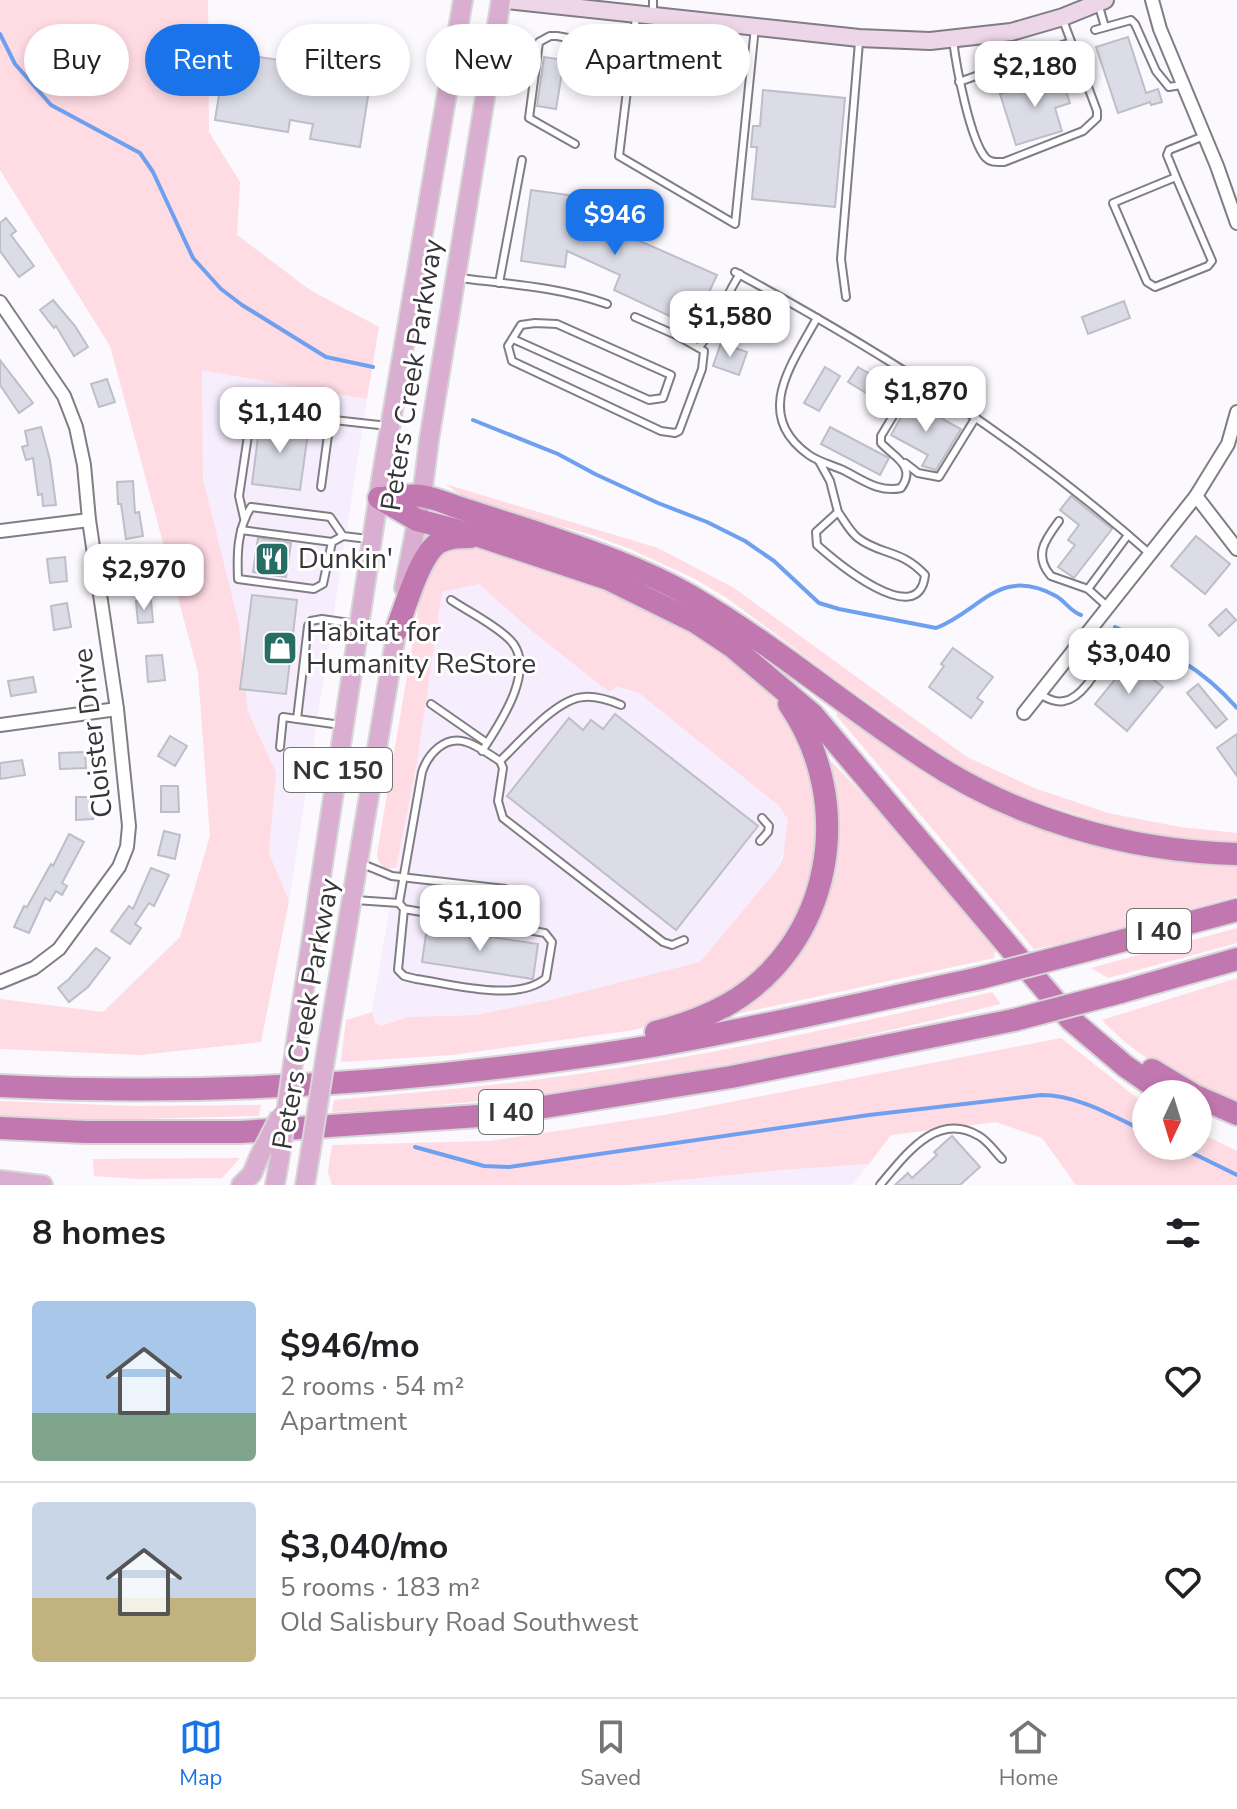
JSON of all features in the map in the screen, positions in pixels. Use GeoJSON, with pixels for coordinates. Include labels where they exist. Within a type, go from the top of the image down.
{"type":"FeatureCollection","features":[{"type":"Feature","properties":{"kind":"highway"},"geometry":{"type":"LineString","coordinates":[[379,498],[422,496],[626,564],[690,596],[809,674],[925,759],[990,795],[1061,824],[1122,841],[1189,852],[1237,854]]}},
{"type":"Feature","properties":{"kind":"highway"},"geometry":{"type":"LineString","coordinates":[[379,498],[417,520],[479,536],[608,579],[697,623],[754,663],[830,734],[1071,1020],[1145,1080]]}},
{"type":"Feature","properties":{"kind":"highway"},"geometry":{"type":"LineString","coordinates":[[396,631],[432,549],[450,538],[479,536]]}},
{"type":"Feature","properties":{"kind":"highway"},"geometry":{"type":"LineString","coordinates":[[690,596],[770,660],[815,701],[1050,978],[1086,1016],[1149,1068],[1169,1080]]}},
{"type":"Feature","properties":{"kind":"highway"},"geometry":{"type":"LineString","coordinates":[[522,1065],[546,1050],[659,1031],[725,1006],[763,978],[779,961],[808,919],[827,856],[825,787],[806,731],[786,700],[754,663]]}},
{"type":"Feature","properties":{"kind":"highway","name":"I 40"},"geometry":{"type":"LineString","coordinates":[[0,1086],[179,1091],[522,1065],[655,1045],[980,978],[1237,910]]}},
{"type":"Feature","properties":{"kind":"highway","name":"I 40"},"geometry":{"type":"LineString","coordinates":[[0,1128],[85,1132],[240,1132],[494,1115],[716,1079],[1014,1020],[1237,959]]}},
{"type":"Feature","properties":{"kind":"highway"},"geometry":{"type":"LineString","coordinates":[[1183,975],[1216,977],[1237,972]]}},
{"type":"Feature","properties":{"kind":"highway"},"geometry":{"type":"LineString","coordinates":[[1212,1103],[1237,1114]]}},
{"type":"Feature","properties":{"kind":"highway"},"geometry":{"type":"LineString","coordinates":[[1212,1117],[1237,1127]]}},
{"type":"Feature","properties":{"kind":"main road","name":"Peters Creek Parkway"},"geometry":{"type":"LineString","coordinates":[[275,1185],[390,426],[463,0]]}},
{"type":"Feature","properties":{"kind":"main road","name":"Peters Creek Parkway"},"geometry":{"type":"LineString","coordinates":[[305,1185],[503,0]]}},
{"type":"Feature","properties":{"kind":"main road"},"geometry":{"type":"LineString","coordinates":[[241,1185],[252,1174],[288,1099]]}},
{"type":"Feature","properties":{"kind":"main road"},"geometry":{"type":"LineString","coordinates":[[0,1180],[43,1185]]}},
{"type":"Feature","properties":{"kind":"street"},"geometry":{"type":"LineString","coordinates":[[503,0],[647,10],[755,27],[859,38],[953,40],[1011,32],[1100,1]]}},
{"type":"Feature","properties":{"kind":"street"},"geometry":{"type":"LineString","coordinates":[[1152,0],[1160,29],[1237,223]]}},
{"type":"Feature","properties":{"kind":"street","name":"Cloister Drive"},"geometry":{"type":"LineString","coordinates":[[0,302],[72,411],[84,465],[89,520],[117,709],[129,826],[124,857],[59,949],[34,968],[0,982]]}},
{"type":"Feature","properties":{"kind":"street"},"geometry":{"type":"LineString","coordinates":[[1024,713],[1196,496],[1228,444],[1237,412]]}},
{"type":"Feature","properties":{"kind":"street"},"geometry":{"type":"LineString","coordinates":[[1196,496],[1237,549]]}},
{"type":"Feature","properties":{"kind":"street"},"geometry":{"type":"LineString","coordinates":[[0,531],[89,520]]}},
{"type":"Feature","properties":{"kind":"street"},"geometry":{"type":"LineString","coordinates":[[0,725],[117,709]]}},
{"type":"Feature","properties":{"kind":"lane"},"geometry":{"type":"LineString","coordinates":[[1100,1],[1105,27]]}},
{"type":"Feature","properties":{"kind":"lane"},"geometry":{"type":"LineString","coordinates":[[953,40],[959,82],[985,157],[993,163],[1004,162],[1083,131],[1097,118],[1061,17]]}},
{"type":"Feature","properties":{"kind":"lane"},"geometry":{"type":"LineString","coordinates":[[1095,30],[1131,20],[1156,71],[1166,84],[1169,87],[1183,84]]}},
{"type":"Feature","properties":{"kind":"lane"},"geometry":{"type":"LineString","coordinates":[[750,76],[755,27]]}},
{"type":"Feature","properties":{"kind":"lane"},"geometry":{"type":"LineString","coordinates":[[557,36],[539,42],[529,118],[575,144]]}},
{"type":"Feature","properties":{"kind":"lane"},"geometry":{"type":"LineString","coordinates":[[846,297],[841,259],[859,38]]}},
{"type":"Feature","properties":{"kind":"lane"},"geometry":{"type":"LineString","coordinates":[[959,82],[1071,42]]}},
{"type":"Feature","properties":{"kind":"lane"},"geometry":{"type":"LineString","coordinates":[[626,96],[619,156],[735,224],[748,96]]}},
{"type":"Feature","properties":{"kind":"lane"},"geometry":{"type":"LineString","coordinates":[[1176,177],[1113,203],[1147,282],[1155,287],[1208,266],[1212,261],[1167,155],[1169,150],[1204,136]]}},
{"type":"Feature","properties":{"kind":"lane"},"geometry":{"type":"LineString","coordinates":[[499,283],[522,160]]}},
{"type":"Feature","properties":{"kind":"lane"},"geometry":{"type":"LineString","coordinates":[[699,347],[708,337],[737,273],[817,318],[976,417],[1058,476],[1150,554]]}},
{"type":"Feature","properties":{"kind":"lane"},"geometry":{"type":"LineString","coordinates":[[455,277],[586,296],[607,304]]}},
{"type":"Feature","properties":{"kind":"lane"},"geometry":{"type":"LineString","coordinates":[[513,339],[649,400],[663,398],[671,375],[557,324],[521,325],[508,346],[512,361],[661,431],[675,433],[679,431],[702,369],[704,351],[635,317]]}},
{"type":"Feature","properties":{"kind":"lane"},"geometry":{"type":"LineString","coordinates":[[817,318],[791,365],[778,402],[780,418],[787,433],[796,445],[819,461],[871,485],[892,490],[901,488],[906,481],[904,463]]}},
{"type":"Feature","properties":{"kind":"lane"},"geometry":{"type":"LineString","coordinates":[[916,378],[881,436],[881,443],[918,473],[939,477],[976,417]]}},
{"type":"Feature","properties":{"kind":"lane"},"geometry":{"type":"LineString","coordinates":[[244,518],[239,496],[250,422],[254,416],[271,413],[390,426]]}},
{"type":"Feature","properties":{"kind":"lane"},"geometry":{"type":"LineString","coordinates":[[321,487],[330,420]]}},
{"type":"Feature","properties":{"kind":"lane"},"geometry":{"type":"LineString","coordinates":[[819,461],[830,481],[838,512],[856,537],[903,556],[919,568],[925,575],[920,592],[912,596],[894,596],[872,586],[817,545],[816,532],[838,512]]}},
{"type":"Feature","properties":{"kind":"lane"},"geometry":{"type":"LineString","coordinates":[[332,542],[323,584],[314,589],[238,579],[237,549],[244,518],[251,507],[330,517],[343,536]]}},
{"type":"Feature","properties":{"kind":"lane"},"geometry":{"type":"LineString","coordinates":[[1059,521],[1041,546],[1041,561],[1051,576],[1088,589],[1108,607]]}},
{"type":"Feature","properties":{"kind":"lane"},"geometry":{"type":"LineString","coordinates":[[241,530],[332,542],[343,536],[372,540]]}},
{"type":"Feature","properties":{"kind":"lane"},"geometry":{"type":"LineString","coordinates":[[1088,589],[1128,535]]}},
{"type":"Feature","properties":{"kind":"lane"},"geometry":{"type":"LineString","coordinates":[[451,600],[510,639],[519,664],[509,709],[482,751]]}},
{"type":"Feature","properties":{"kind":"lane"},"geometry":{"type":"LineString","coordinates":[[297,719],[311,621],[322,619],[359,625]]}},
{"type":"Feature","properties":{"kind":"lane"},"geometry":{"type":"LineString","coordinates":[[1039,694],[1055,701],[1064,701],[1081,692],[1097,667],[1099,658],[1097,649],[1085,636]]}},
{"type":"Feature","properties":{"kind":"lane"},"geometry":{"type":"LineString","coordinates":[[621,705],[606,699],[582,696],[563,703],[502,764],[498,801],[503,818],[663,942],[672,945],[684,940]]}},
{"type":"Feature","properties":{"kind":"lane"},"geometry":{"type":"LineString","coordinates":[[431,704],[487,743]]}},
{"type":"Feature","properties":{"kind":"lane"},"geometry":{"type":"LineString","coordinates":[[280,747],[283,717],[344,725]]}},
{"type":"Feature","properties":{"kind":"lane"},"geometry":{"type":"LineString","coordinates":[[354,900],[402,906],[545,933],[552,942],[546,978],[511,991],[404,976],[398,970],[402,906],[404,878],[425,762],[439,747],[450,741],[466,742],[502,764]]}},
{"type":"Feature","properties":{"kind":"lane"},"geometry":{"type":"LineString","coordinates":[[760,841],[769,826],[762,818]]}},
{"type":"Feature","properties":{"kind":"lane"},"geometry":{"type":"LineString","coordinates":[[360,863],[392,876],[505,889]]}},
{"type":"Feature","properties":{"kind":"lane"},"geometry":{"type":"LineString","coordinates":[[880,1185],[916,1144],[932,1133],[961,1130],[980,1136],[1002,1159]]}},
{"type":"Feature","properties":{"kind":"shaded area"},"geometry":{"type":"Polygon","coordinates":[[[0,0],[208,0],[208,24],[145,24],[145,96],[209,96],[209,132],[240,182],[237,235],[310,290],[379,327],[367,399],[202,370],[203,479],[239,624],[248,712],[276,772],[269,853],[289,901],[261,1042],[140,1055],[0,1049],[0,999],[103,1012],[180,937],[210,836],[198,672],[110,346],[0,170],[0,0]]]}},
{"type":"Feature","properties":{"kind":"shaded area"},"geometry":{"type":"Polygon","coordinates":[[[202,369],[367,399],[289,901],[269,853],[276,772],[248,712],[239,624],[203,479],[202,369]]]}},
{"type":"Feature","properties":{"kind":"shaded area"},"geometry":{"type":"Polygon","coordinates":[[[445,484],[658,548],[734,588],[967,757],[1034,788],[1108,813],[1180,827],[1237,833],[1237,843],[1183,840],[1104,823],[1031,800],[979,777],[841,683],[727,598],[695,579],[592,535],[469,501],[445,484]]]}},
{"type":"Feature","properties":{"kind":"shaded area"},"geometry":{"type":"Polygon","coordinates":[[[442,546],[476,546],[595,586],[668,617],[718,648],[769,692],[797,732],[816,784],[817,860],[793,927],[766,963],[730,992],[669,1021],[634,1030],[452,1055],[341,1062],[346,1020],[372,1012],[375,1023],[381,1026],[408,1017],[476,1015],[550,1000],[700,962],[776,871],[783,858],[788,820],[779,806],[639,693],[618,687],[609,691],[599,684],[479,584],[442,592],[417,762],[396,868],[383,866],[377,854],[422,587],[442,546]]]}},
{"type":"Feature","properties":{"kind":"shaded area"},"geometry":{"type":"Polygon","coordinates":[[[479,584],[599,684],[639,693],[779,806],[788,820],[787,844],[776,871],[700,962],[550,1000],[476,1015],[408,1017],[381,1026],[375,1023],[372,1012],[417,762],[442,592],[479,584]]]}},
{"type":"Feature","properties":{"kind":"shaded area"},"geometry":{"type":"Polygon","coordinates":[[[841,711],[975,799],[1237,863],[1237,896],[1034,949],[836,715],[841,711]]]}},
{"type":"Feature","properties":{"kind":"shaded area"},"geometry":{"type":"Polygon","coordinates":[[[832,762],[956,900],[995,948],[994,958],[732,1015],[731,1007],[809,926],[827,767],[832,762]]]}},
{"type":"Feature","properties":{"kind":"shaded area"},"geometry":{"type":"Polygon","coordinates":[[[1237,928],[1237,943],[1108,978],[1091,968],[1237,928]]]}},
{"type":"Feature","properties":{"kind":"shaded area"},"geometry":{"type":"Polygon","coordinates":[[[1237,978],[1237,1107],[1212,1094],[1212,1080],[1183,1080],[1132,1048],[1102,1020],[1237,978]]]}},
{"type":"Feature","properties":{"kind":"shaded area"},"geometry":{"type":"Polygon","coordinates":[[[992,992],[1001,1004],[753,1059],[502,1099],[332,1112],[334,1100],[618,1068],[779,1039],[992,992]]]}},
{"type":"Feature","properties":{"kind":"shaded area"},"geometry":{"type":"Polygon","coordinates":[[[1061,1038],[1132,1094],[1132,1160],[1212,1160],[1212,1139],[1237,1151],[1237,1185],[1076,1185],[1042,1138],[996,1122],[891,1135],[869,1164],[629,1185],[332,1185],[328,1172],[332,1145],[489,1141],[664,1115],[1061,1038]]]}},
{"type":"Feature","properties":{"kind":"shaded area"},"geometry":{"type":"Polygon","coordinates":[[[0,1101],[134,1106],[261,1105],[259,1116],[101,1120],[0,1116],[0,1101]]]}},
{"type":"Feature","properties":{"kind":"shaded area"},"geometry":{"type":"Polygon","coordinates":[[[240,1158],[222,1178],[94,1176],[93,1159],[240,1158]]]}},
{"type":"Feature","properties":{"kind":"shaded area"},"geometry":{"type":"Polygon","coordinates":[[[869,1164],[852,1185],[629,1185],[781,1170],[869,1164]]]}},
{"type":"Feature","properties":{"kind":"building"},"geometry":{"type":"Polygon","coordinates":[[[1128,37],[1146,93],[1158,89],[1162,102],[1151,105],[1150,102],[1118,113],[1096,47],[1128,37]]]}},
{"type":"Feature","properties":{"kind":"building"},"geometry":{"type":"Polygon","coordinates":[[[260,57],[276,60],[276,96],[368,96],[360,147],[310,139],[313,124],[290,120],[288,132],[215,120],[219,96],[260,96],[260,57]]]}},
{"type":"Feature","properties":{"kind":"building"},"geometry":{"type":"Polygon","coordinates":[[[544,57],[557,59],[556,109],[537,106],[541,96],[544,57]]]}},
{"type":"Feature","properties":{"kind":"building"},"geometry":{"type":"Polygon","coordinates":[[[1061,75],[1070,103],[1055,108],[1062,131],[1016,145],[1000,94],[1061,75]]]}},
{"type":"Feature","properties":{"kind":"building"},"geometry":{"type":"Polygon","coordinates":[[[763,90],[845,98],[835,207],[752,199],[757,147],[751,147],[753,126],[760,126],[763,90]]]}},
{"type":"Feature","properties":{"kind":"building"},"geometry":{"type":"Polygon","coordinates":[[[531,190],[576,196],[574,212],[717,275],[693,327],[614,290],[620,275],[567,251],[565,267],[521,261],[531,190]]]}},
{"type":"Feature","properties":{"kind":"building"},"geometry":{"type":"Polygon","coordinates":[[[6,218],[16,231],[11,235],[34,266],[19,277],[0,251],[0,223],[6,218]]]}},
{"type":"Feature","properties":{"kind":"building"},"geometry":{"type":"Polygon","coordinates":[[[53,300],[88,347],[74,356],[56,326],[54,328],[40,310],[53,300]]]}},
{"type":"Feature","properties":{"kind":"building"},"geometry":{"type":"Polygon","coordinates":[[[1124,301],[1130,318],[1088,334],[1082,317],[1124,301]]]}},
{"type":"Feature","properties":{"kind":"building"},"geometry":{"type":"Polygon","coordinates":[[[721,343],[747,352],[739,375],[713,366],[721,343]]]}},
{"type":"Feature","properties":{"kind":"building"},"geometry":{"type":"Polygon","coordinates":[[[0,360],[33,403],[19,413],[0,385],[0,360]]]}},
{"type":"Feature","properties":{"kind":"building"},"geometry":{"type":"Polygon","coordinates":[[[825,367],[840,376],[819,411],[804,403],[825,367]]]}},
{"type":"Feature","properties":{"kind":"building"},"geometry":{"type":"Polygon","coordinates":[[[858,367],[894,388],[884,404],[848,382],[858,367]]]}},
{"type":"Feature","properties":{"kind":"building"},"geometry":{"type":"Polygon","coordinates":[[[107,379],[115,402],[99,407],[91,384],[107,379]]]}},
{"type":"Feature","properties":{"kind":"building"},"geometry":{"type":"Polygon","coordinates":[[[910,401],[961,429],[936,470],[922,466],[928,455],[891,435],[910,401]]]}},
{"type":"Feature","properties":{"kind":"building"},"geometry":{"type":"Polygon","coordinates":[[[260,421],[309,426],[300,490],[252,484],[260,421]]]}},
{"type":"Feature","properties":{"kind":"building"},"geometry":{"type":"Polygon","coordinates":[[[41,427],[50,460],[56,505],[43,506],[42,494],[38,495],[33,458],[26,460],[22,447],[28,445],[25,431],[41,427]]]}},
{"type":"Feature","properties":{"kind":"building"},"geometry":{"type":"Polygon","coordinates":[[[830,427],[889,458],[880,475],[821,444],[830,427]]]}},
{"type":"Feature","properties":{"kind":"building"},"geometry":{"type":"Polygon","coordinates":[[[133,481],[135,513],[139,512],[143,536],[126,539],[121,504],[118,504],[117,482],[133,481]]]}},
{"type":"Feature","properties":{"kind":"building"},"geometry":{"type":"Polygon","coordinates":[[[1071,496],[1112,529],[1074,578],[1058,567],[1075,545],[1068,540],[1079,525],[1060,510],[1071,496]]]}},
{"type":"Feature","properties":{"kind":"building"},"geometry":{"type":"Polygon","coordinates":[[[1196,536],[1230,564],[1205,594],[1171,566],[1196,536]]]}},
{"type":"Feature","properties":{"kind":"building"},"geometry":{"type":"Polygon","coordinates":[[[258,538],[291,543],[286,577],[253,572],[258,538]]]}},
{"type":"Feature","properties":{"kind":"building"},"geometry":{"type":"Polygon","coordinates":[[[65,557],[67,581],[50,583],[47,559],[65,557]]]}},
{"type":"Feature","properties":{"kind":"building"},"geometry":{"type":"Polygon","coordinates":[[[149,559],[151,578],[130,580],[127,562],[149,559]]]}},
{"type":"Feature","properties":{"kind":"building"},"geometry":{"type":"Polygon","coordinates":[[[252,595],[297,600],[286,694],[240,689],[252,595]]]}},
{"type":"Feature","properties":{"kind":"building"},"geometry":{"type":"Polygon","coordinates":[[[151,600],[153,622],[138,623],[136,601],[151,600]]]}},
{"type":"Feature","properties":{"kind":"building"},"geometry":{"type":"Polygon","coordinates":[[[67,603],[71,627],[54,630],[51,606],[67,603]]]}},
{"type":"Feature","properties":{"kind":"building"},"geometry":{"type":"Polygon","coordinates":[[[1226,609],[1236,620],[1219,636],[1209,625],[1226,609]]]}},
{"type":"Feature","properties":{"kind":"building"},"geometry":{"type":"Polygon","coordinates":[[[953,648],[993,677],[977,698],[983,702],[971,718],[929,687],[953,648]]]}},
{"type":"Feature","properties":{"kind":"building"},"geometry":{"type":"Polygon","coordinates":[[[162,655],[165,680],[148,682],[146,656],[162,655]]]}},
{"type":"Feature","properties":{"kind":"building"},"geometry":{"type":"Polygon","coordinates":[[[1130,661],[1163,687],[1127,731],[1095,704],[1130,661]]]}},
{"type":"Feature","properties":{"kind":"building"},"geometry":{"type":"Polygon","coordinates":[[[33,677],[36,692],[11,696],[8,681],[33,677]]]}},
{"type":"Feature","properties":{"kind":"building"},"geometry":{"type":"Polygon","coordinates":[[[1198,684],[1227,719],[1216,728],[1187,693],[1198,684]]]}},
{"type":"Feature","properties":{"kind":"building"},"geometry":{"type":"Polygon","coordinates":[[[615,714],[758,826],[676,930],[507,796],[569,718],[583,730],[591,720],[603,729],[615,714]]]}},
{"type":"Feature","properties":{"kind":"building"},"geometry":{"type":"Polygon","coordinates":[[[1237,734],[1237,776],[1217,748],[1237,734]]]}},
{"type":"Feature","properties":{"kind":"building"},"geometry":{"type":"Polygon","coordinates":[[[170,736],[187,746],[175,766],[158,756],[170,736]]]}},
{"type":"Feature","properties":{"kind":"building"},"geometry":{"type":"Polygon","coordinates":[[[85,752],[86,768],[60,769],[59,753],[85,752]]]}},
{"type":"Feature","properties":{"kind":"building"},"geometry":{"type":"Polygon","coordinates":[[[22,760],[25,775],[0,779],[0,763],[22,760]]]}},
{"type":"Feature","properties":{"kind":"building"},"geometry":{"type":"Polygon","coordinates":[[[161,786],[178,786],[179,812],[161,812],[161,786]]]}},
{"type":"Feature","properties":{"kind":"building"},"geometry":{"type":"Polygon","coordinates":[[[76,797],[92,797],[93,819],[76,820],[76,797]]]}},
{"type":"Feature","properties":{"kind":"building"},"geometry":{"type":"Polygon","coordinates":[[[164,831],[180,835],[175,859],[158,855],[164,831]]]}},
{"type":"Feature","properties":{"kind":"building"},"geometry":{"type":"Polygon","coordinates":[[[69,834],[84,842],[62,883],[67,886],[62,895],[56,891],[50,901],[45,898],[29,933],[14,927],[24,906],[27,907],[51,864],[53,866],[69,834]]]}},
{"type":"Feature","properties":{"kind":"building"},"geometry":{"type":"Polygon","coordinates":[[[151,868],[169,875],[154,906],[149,903],[135,924],[141,928],[130,944],[111,931],[129,906],[133,909],[151,868]]]}},
{"type":"Feature","properties":{"kind":"building"},"geometry":{"type":"Polygon","coordinates":[[[427,927],[538,944],[533,979],[422,962],[427,927]]]}},
{"type":"Feature","properties":{"kind":"building"},"geometry":{"type":"Polygon","coordinates":[[[96,948],[110,958],[88,987],[69,1002],[58,988],[96,948]]]}},
{"type":"Feature","properties":{"kind":"building"},"geometry":{"type":"Polygon","coordinates":[[[952,1136],[980,1167],[960,1185],[895,1185],[908,1173],[912,1178],[952,1136]]]}},
{"type":"Feature","properties":{"kind":"waterway"},"geometry":{"type":"LineString","coordinates":[[0,34],[15,64],[51,105],[140,153],[153,172],[193,258],[221,289],[326,357],[373,367]]}},
{"type":"Feature","properties":{"kind":"waterway"},"geometry":{"type":"LineString","coordinates":[[473,420],[558,454],[595,474],[745,541],[774,561],[819,603],[936,628],[992,594],[1020,586],[1056,596],[1081,615]]}},
{"type":"Feature","properties":{"kind":"waterway"},"geometry":{"type":"LineString","coordinates":[[1115,627],[1181,660],[1237,708]]}},
{"type":"Feature","properties":{"kind":"waterway"},"geometry":{"type":"LineString","coordinates":[[415,1147],[484,1166],[509,1167],[869,1115],[1041,1095],[1082,1102],[1132,1125]]}},
{"type":"Feature","properties":{"kind":"waterway"},"geometry":{"type":"LineString","coordinates":[[1206,1160],[1237,1175]]}},
{"type":"Feature","properties":{"kind":"place","name":"Dunkin'"},"geometry":{"type":"Point","coordinates":[272,559]}},
{"type":"Feature","properties":{"kind":"place","name":"Habitat for Humanity ReStore"},"geometry":{"type":"Point","coordinates":[280,648]}}]}
